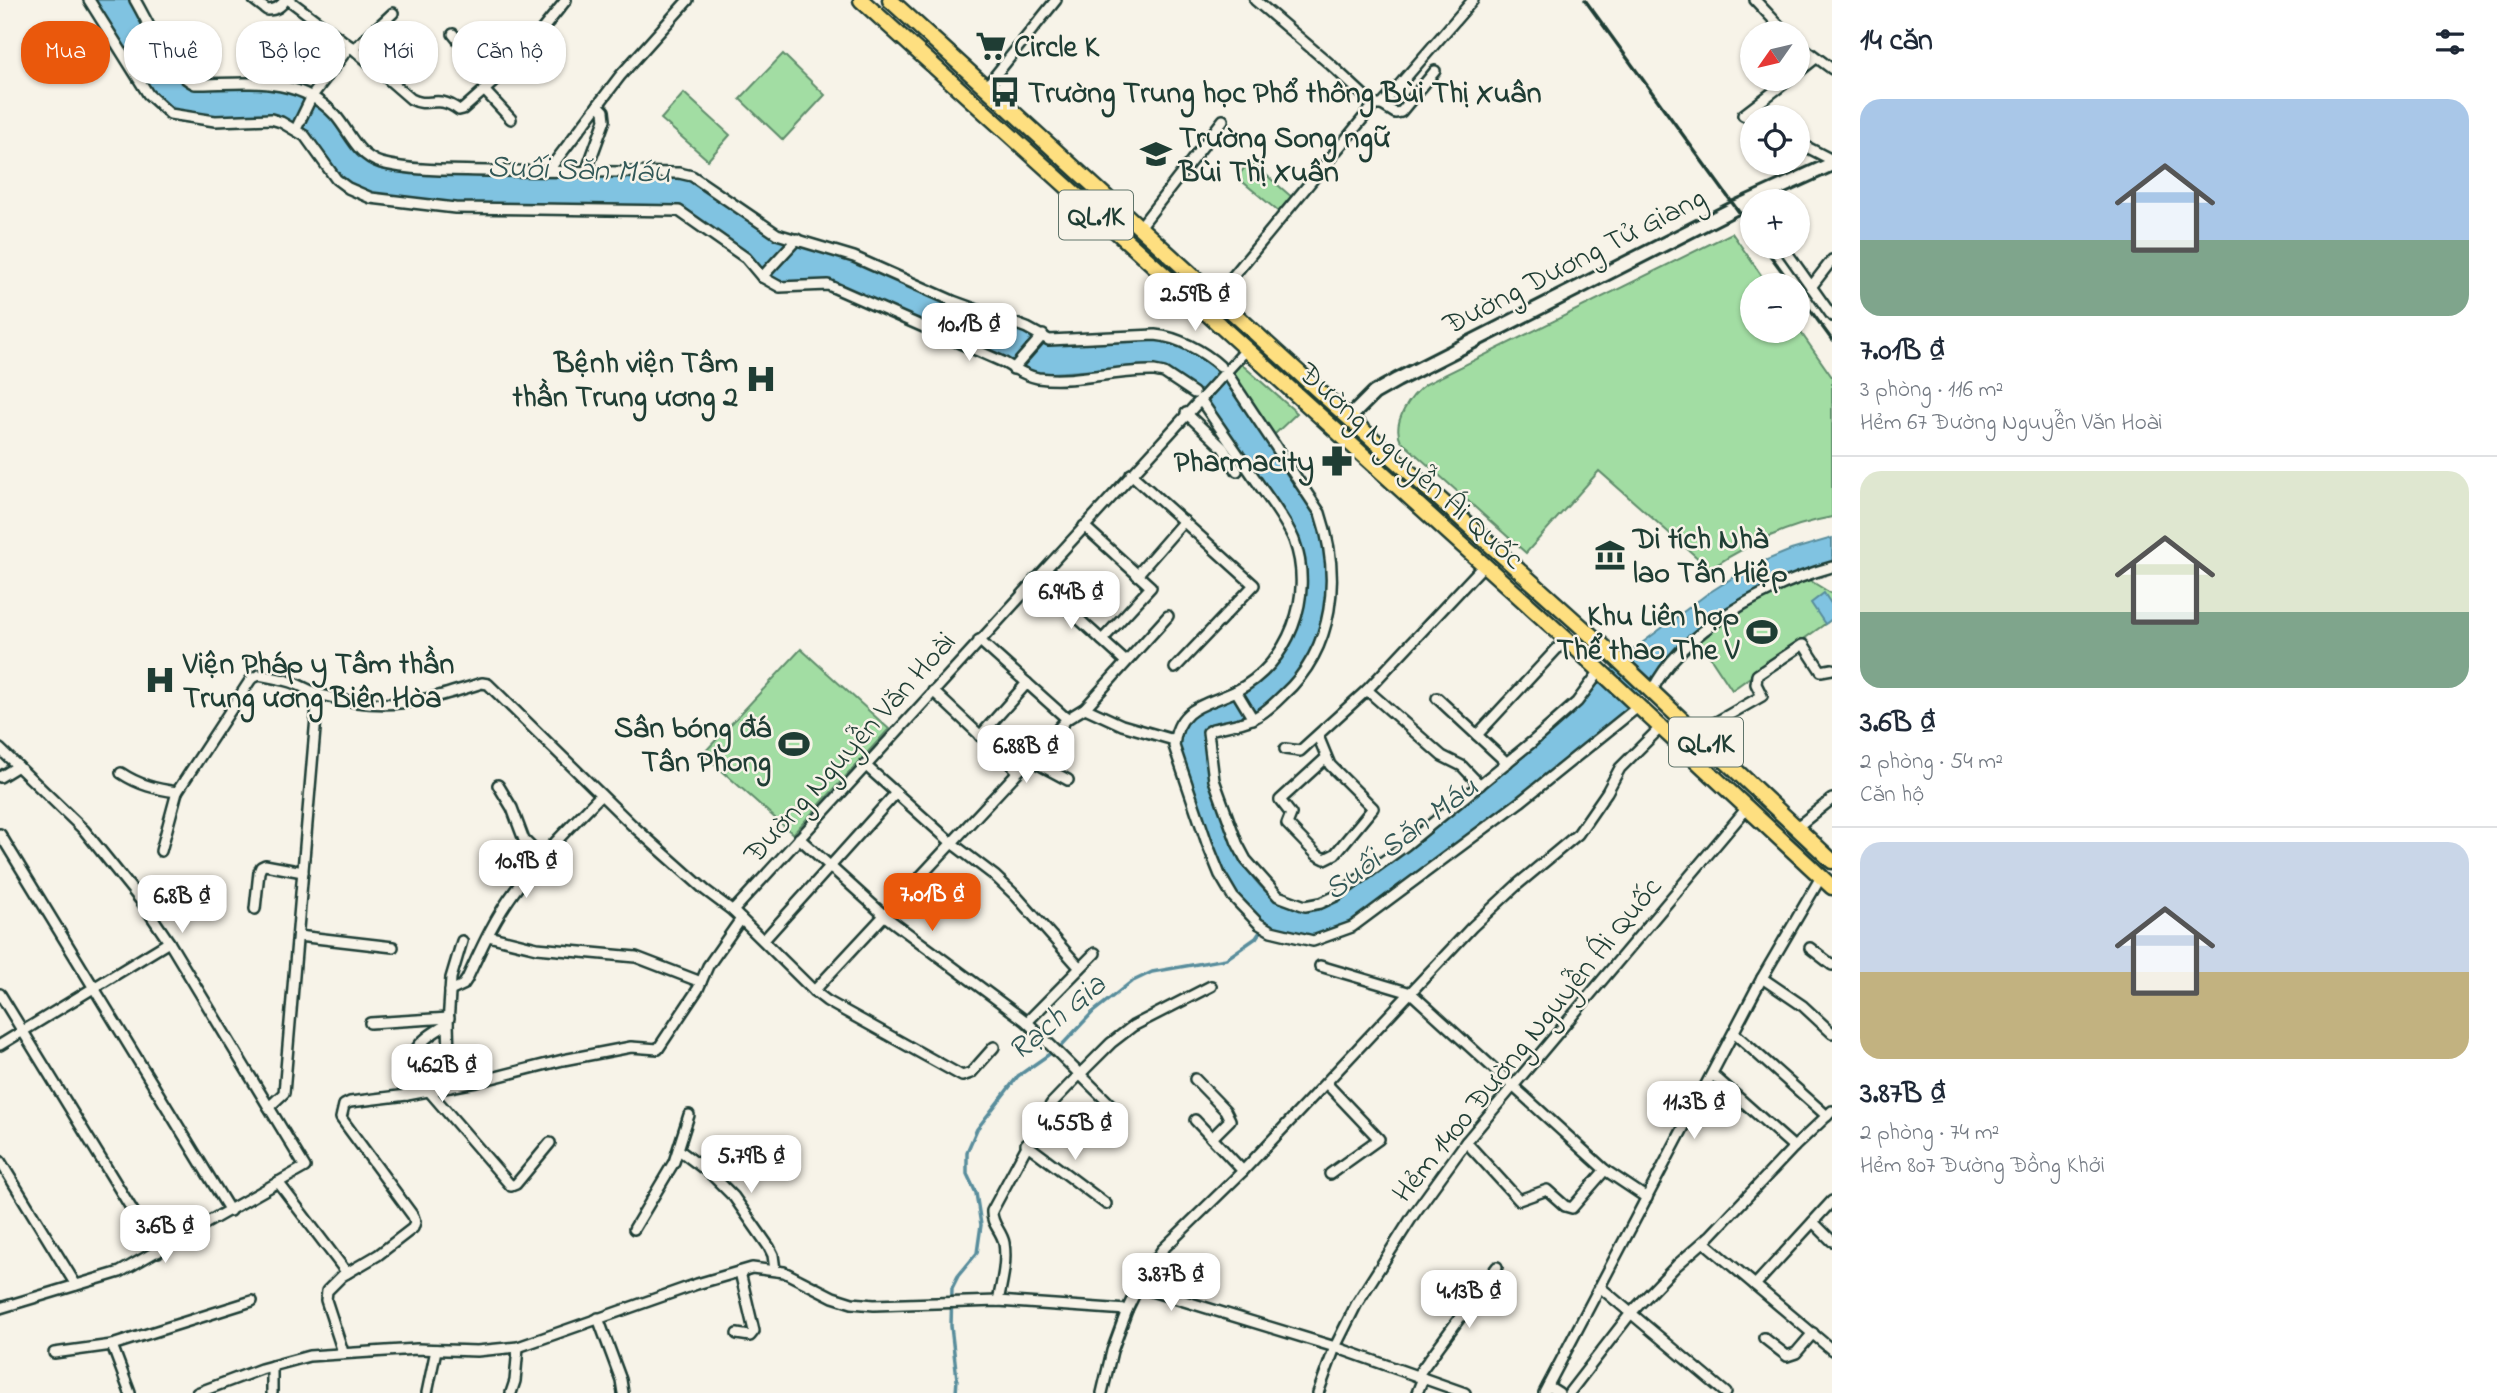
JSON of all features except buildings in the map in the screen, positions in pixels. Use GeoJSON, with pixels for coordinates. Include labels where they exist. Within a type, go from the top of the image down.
{"type":"FeatureCollection","features":[{"type":"Feature","properties":{"kind":"main road","name":"Đường Nguyễn Ái Quốc"},"geometry":{"type":"LineString","coordinates":[[861,0],[1566,639],[1832,887]]}},
{"type":"Feature","properties":{"kind":"main road","name":"Đường Nguyễn Ái Quốc"},"geometry":{"type":"LineString","coordinates":[[898,3],[1216,297],[1613,655],[1832,860]]}},
{"type":"Feature","properties":{"kind":"main road"},"geometry":{"type":"LineString","coordinates":[[886,23],[898,3]]}},
{"type":"Feature","properties":{"kind":"main road","name":"Đường Dương Tử Giang"},"geometry":{"type":"LineString","coordinates":[[1779,189],[1832,162]]}},
{"type":"Feature","properties":{"kind":"main road","name":"Đường Dương Tử Giang"},"geometry":{"type":"LineString","coordinates":[[1349,418],[1368,399],[1391,384],[1740,209]]}},
{"type":"Feature","properties":{"kind":"main road"},"geometry":{"type":"LineString","coordinates":[[1338,432],[1349,418]]}},
{"type":"Feature","properties":{"kind":"main road"},"geometry":{"type":"LineString","coordinates":[[1747,808],[1761,793]]}},
{"type":"Feature","properties":{"kind":"street"},"geometry":{"type":"LineString","coordinates":[[89,0],[148,94],[170,114],[215,121],[271,120],[296,129],[305,136],[335,179],[371,198],[455,208],[673,210],[686,214],[746,258],[762,278],[780,287],[828,285],[1037,378],[1154,370],[1164,373],[1197,396],[1280,515],[1296,546],[1300,603],[1289,637],[1267,668],[1236,691],[1192,709],[1175,733],[1174,740],[1220,875],[1233,897],[1259,924],[1271,931],[1312,941],[1352,927],[1520,802],[1639,706]]}},
{"type":"Feature","properties":{"kind":"street"},"geometry":{"type":"LineString","coordinates":[[135,0],[174,66],[189,81],[269,83],[287,86],[312,96],[335,115],[360,152],[382,163],[460,170],[678,173],[692,176],[767,229],[854,257],[953,301],[1043,335],[1049,340],[1169,336],[1210,357],[1223,369],[1320,513],[1326,532],[1332,573],[1329,613],[1316,655],[1289,690],[1253,719],[1208,732],[1214,780],[1237,843],[1245,860],[1278,896],[1305,906],[1321,903],[1336,895],[1406,845],[1507,763],[1577,702],[1600,671]]}},
{"type":"Feature","properties":{"kind":"street"},"geometry":{"type":"LineString","coordinates":[[254,0],[267,10],[274,10],[287,0],[352,47],[411,100],[419,104],[440,100],[459,110],[491,84]]}},
{"type":"Feature","properties":{"kind":"street"},"geometry":{"type":"LineString","coordinates":[[549,21],[566,0]]}},
{"type":"Feature","properties":{"kind":"street"},"geometry":{"type":"LineString","coordinates":[[548,171],[620,76],[688,0]]}},
{"type":"Feature","properties":{"kind":"street"},"geometry":{"type":"LineString","coordinates":[[986,87],[1056,0]]}},
{"type":"Feature","properties":{"kind":"street"},"geometry":{"type":"LineString","coordinates":[[1216,297],[1378,105],[1473,0]]}},
{"type":"Feature","properties":{"kind":"street"},"geometry":{"type":"LineString","coordinates":[[1755,0],[1775,21]]}},
{"type":"Feature","properties":{"kind":"street"},"geometry":{"type":"LineString","coordinates":[[1262,2],[1378,105],[1395,113],[1401,112],[1435,71]]}},
{"type":"Feature","properties":{"kind":"street"},"geometry":{"type":"LineString","coordinates":[[296,129],[312,96],[352,47],[393,13]]}},
{"type":"Feature","properties":{"kind":"street"},"geometry":{"type":"LineString","coordinates":[[1810,53],[1832,69]]}},
{"type":"Feature","properties":{"kind":"street"},"geometry":{"type":"LineString","coordinates":[[1810,63],[1816,58]]}},
{"type":"Feature","properties":{"kind":"street"},"geometry":{"type":"LineString","coordinates":[[484,90],[511,119]]}},
{"type":"Feature","properties":{"kind":"street"},"geometry":{"type":"LineString","coordinates":[[1756,105],[1774,91]]}},
{"type":"Feature","properties":{"kind":"street"},"geometry":{"type":"LineString","coordinates":[[586,172],[605,120],[604,111],[598,104]]}},
{"type":"Feature","properties":{"kind":"street"},"geometry":{"type":"LineString","coordinates":[[1140,227],[1223,120]]}},
{"type":"Feature","properties":{"kind":"street"},"geometry":{"type":"LineString","coordinates":[[1810,149],[1832,162]]}},
{"type":"Feature","properties":{"kind":"street"},"geometry":{"type":"LineString","coordinates":[[762,278],[797,239]]}},
{"type":"Feature","properties":{"kind":"street"},"geometry":{"type":"LineString","coordinates":[[1791,259],[1832,316]]}},
{"type":"Feature","properties":{"kind":"street"},"geometry":{"type":"LineString","coordinates":[[1811,287],[1832,260]]}},
{"type":"Feature","properties":{"kind":"street"},"geometry":{"type":"LineString","coordinates":[[1013,369],[1043,335]]}},
{"type":"Feature","properties":{"kind":"street"},"geometry":{"type":"LineString","coordinates":[[1223,369],[1246,350]]}},
{"type":"Feature","properties":{"kind":"street","name":"Đường Nguyễn Văn Hoài"},"geometry":{"type":"LineString","coordinates":[[733,911],[1186,414],[1197,396],[1223,369]]}},
{"type":"Feature","properties":{"kind":"street"},"geometry":{"type":"LineString","coordinates":[[1186,414],[1223,448],[1237,471]]}},
{"type":"Feature","properties":{"kind":"street"},"geometry":{"type":"LineString","coordinates":[[1131,474],[1254,585],[1175,668]]}},
{"type":"Feature","properties":{"kind":"street"},"geometry":{"type":"LineString","coordinates":[[1137,575],[1184,521]]}},
{"type":"Feature","properties":{"kind":"street"},"geometry":{"type":"LineString","coordinates":[[1084,526],[1151,587],[1102,640]]}},
{"type":"Feature","properties":{"kind":"street"},"geometry":{"type":"LineString","coordinates":[[1285,749],[1299,752],[1318,736],[1367,690],[1484,565]]}},
{"type":"Feature","properties":{"kind":"street"},"geometry":{"type":"LineString","coordinates":[[1652,691],[1668,663],[1694,638],[1777,585],[1832,567]]}},
{"type":"Feature","properties":{"kind":"street"},"geometry":{"type":"LineString","coordinates":[[1035,579],[1126,662]]}},
{"type":"Feature","properties":{"kind":"street"},"geometry":{"type":"LineString","coordinates":[[814,991],[1067,719],[1085,708],[1168,616]]}},
{"type":"Feature","properties":{"kind":"street"},"geometry":{"type":"LineString","coordinates":[[1477,735],[1566,639]]}},
{"type":"Feature","properties":{"kind":"street"},"geometry":{"type":"LineString","coordinates":[[979,640],[1067,719]]}},
{"type":"Feature","properties":{"kind":"street"},"geometry":{"type":"LineString","coordinates":[[1697,733],[1762,696],[1755,684],[1757,675],[1802,645],[1821,671],[1832,669]]}},
{"type":"Feature","properties":{"kind":"street"},"geometry":{"type":"LineString","coordinates":[[162,851],[177,792],[255,676],[292,682],[318,695],[370,704],[395,705],[434,698],[482,683],[488,684],[601,795],[687,874],[733,911],[827,1001],[962,1076],[971,1073],[994,1047]]}},
{"type":"Feature","properties":{"kind":"street"},"geometry":{"type":"LineString","coordinates":[[980,736],[1027,683]]}},
{"type":"Feature","properties":{"kind":"street"},"geometry":{"type":"LineString","coordinates":[[1367,690],[1442,756],[1462,766],[1480,785]]}},
{"type":"Feature","properties":{"kind":"street"},"geometry":{"type":"LineString","coordinates":[[933,691],[1018,771]]}},
{"type":"Feature","properties":{"kind":"street"},"geometry":{"type":"LineString","coordinates":[[1236,691],[1253,719]]}},
{"type":"Feature","properties":{"kind":"street"},"geometry":{"type":"LineString","coordinates":[[269,1107],[284,1093],[318,695]]}},
{"type":"Feature","properties":{"kind":"street"},"geometry":{"type":"LineString","coordinates":[[1437,698],[1507,763]]}},
{"type":"Feature","properties":{"kind":"street"},"geometry":{"type":"LineString","coordinates":[[1085,708],[1122,725],[1174,740]]}},
{"type":"Feature","properties":{"kind":"street"},"geometry":{"type":"LineString","coordinates":[[1102,1393],[1112,1350],[1127,1310],[1153,1263],[1176,1234],[1242,1171],[1481,919],[1578,834],[1620,768],[1661,727]]}},
{"type":"Feature","properties":{"kind":"street"},"geometry":{"type":"LineString","coordinates":[[1318,736],[1326,758],[1373,807],[1335,854],[1325,859],[1317,855],[1287,824],[1291,814],[1280,800],[1326,758]]}},
{"type":"Feature","properties":{"kind":"street"},"geometry":{"type":"LineString","coordinates":[[0,749],[67,812],[115,865],[169,942],[305,1167],[120,1272],[0,1308]]}},
{"type":"Feature","properties":{"kind":"street"},"geometry":{"type":"LineString","coordinates":[[1030,759],[1068,780]]}},
{"type":"Feature","properties":{"kind":"street"},"geometry":{"type":"LineString","coordinates":[[865,765],[953,844],[995,876],[1080,968]]}},
{"type":"Feature","properties":{"kind":"street"},"geometry":{"type":"LineString","coordinates":[[0,776],[18,766]]}},
{"type":"Feature","properties":{"kind":"street"},"geometry":{"type":"LineString","coordinates":[[121,773],[147,787],[177,792]]}},
{"type":"Feature","properties":{"kind":"street"},"geometry":{"type":"LineString","coordinates":[[498,785],[512,808],[524,840],[542,858]]}},
{"type":"Feature","properties":{"kind":"street"},"geometry":{"type":"LineString","coordinates":[[764,940],[896,793]]}},
{"type":"Feature","properties":{"kind":"street"},"geometry":{"type":"LineString","coordinates":[[450,991],[463,985],[467,979],[512,894],[601,795]]}},
{"type":"Feature","properties":{"kind":"street"},"geometry":{"type":"LineString","coordinates":[[1797,828],[1832,799]]}},
{"type":"Feature","properties":{"kind":"street","name":"Hẻm 1400 Đường Nguyễn Ái Quốc"},"geometry":{"type":"LineString","coordinates":[[1318,1393],[1335,1347],[1373,1279],[1414,1214],[1466,1142],[1747,808]]}},
{"type":"Feature","properties":{"kind":"street"},"geometry":{"type":"LineString","coordinates":[[0,834],[230,1210]]}},
{"type":"Feature","properties":{"kind":"street"},"geometry":{"type":"LineString","coordinates":[[799,838],[885,916],[1027,1022],[1117,1111]]}},
{"type":"Feature","properties":{"kind":"street"},"geometry":{"type":"LineString","coordinates":[[255,909],[261,867],[265,865],[303,872]]}},
{"type":"Feature","properties":{"kind":"street"},"geometry":{"type":"LineString","coordinates":[[1559,1393],[1546,1389],[1762,978],[1821,877]]}},
{"type":"Feature","properties":{"kind":"street"},"geometry":{"type":"LineString","coordinates":[[343,1352],[326,1300],[327,1291],[347,1273],[378,1255],[413,1228],[415,1222],[345,1125],[341,1118],[344,1105],[450,1087],[631,1047],[658,1049],[741,919]]}},
{"type":"Feature","properties":{"kind":"street"},"geometry":{"type":"LineString","coordinates":[[298,936],[393,947]]}},
{"type":"Feature","properties":{"kind":"street"},"geometry":{"type":"LineString","coordinates":[[488,936],[537,948],[636,957],[701,982]]}},
{"type":"Feature","properties":{"kind":"street"},"geometry":{"type":"LineString","coordinates":[[450,1087],[451,978],[462,940]]}},
{"type":"Feature","properties":{"kind":"street"},"geometry":{"type":"LineString","coordinates":[[0,1045],[169,942]]}},
{"type":"Feature","properties":{"kind":"street"},"geometry":{"type":"LineString","coordinates":[[1810,948],[1832,964]]}},
{"type":"Feature","properties":{"kind":"street"},"geometry":{"type":"LineString","coordinates":[[1027,1022],[1095,953]]}},
{"type":"Feature","properties":{"kind":"street"},"geometry":{"type":"LineString","coordinates":[[1320,966],[1411,993],[1605,1170],[1647,1198]]}},
{"type":"Feature","properties":{"kind":"street"},"geometry":{"type":"LineString","coordinates":[[1762,978],[1803,1006],[1832,1033]]}},
{"type":"Feature","properties":{"kind":"street"},"geometry":{"type":"LineString","coordinates":[[998,1301],[1005,1251],[1001,1234],[992,1220],[992,1211],[1052,1103],[1111,1042],[1133,1026],[1211,986]]}},
{"type":"Feature","properties":{"kind":"street"},"geometry":{"type":"LineString","coordinates":[[0,994],[158,1252]]}},
{"type":"Feature","properties":{"kind":"street"},"geometry":{"type":"LineString","coordinates":[[370,1023],[449,1021]]}},
{"type":"Feature","properties":{"kind":"street"},"geometry":{"type":"LineString","coordinates":[[407,1095],[411,1057],[427,1037],[449,1021]]}},
{"type":"Feature","properties":{"kind":"street"},"geometry":{"type":"LineString","coordinates":[[1569,1393],[1631,1313],[1671,1270],[1704,1242],[1830,1113],[1734,1033]]}},
{"type":"Feature","properties":{"kind":"street"},"geometry":{"type":"LineString","coordinates":[[1713,1075],[1794,1147]]}},
{"type":"Feature","properties":{"kind":"street"},"geometry":{"type":"LineString","coordinates":[[1195,1079],[1225,1110],[1230,1120],[1212,1138]]}},
{"type":"Feature","properties":{"kind":"street"},"geometry":{"type":"LineString","coordinates":[[1326,1083],[1379,1139],[1330,1174]]}},
{"type":"Feature","properties":{"kind":"street"},"geometry":{"type":"LineString","coordinates":[[429,1091],[511,1186],[516,1184],[550,1143]]}},
{"type":"Feature","properties":{"kind":"street"},"geometry":{"type":"LineString","coordinates":[[634,1229],[668,1174],[690,1115]]}},
{"type":"Feature","properties":{"kind":"street"},"geometry":{"type":"LineString","coordinates":[[1195,1120],[1242,1171]]}},
{"type":"Feature","properties":{"kind":"street"},"geometry":{"type":"LineString","coordinates":[[1466,1142],[1519,1200],[1547,1190],[1565,1206],[1572,1208],[1605,1170]]}},
{"type":"Feature","properties":{"kind":"street"},"geometry":{"type":"LineString","coordinates":[[1027,1144],[1106,1203]]}},
{"type":"Feature","properties":{"kind":"street"},"geometry":{"type":"LineString","coordinates":[[679,1150],[712,1175],[734,1197],[769,1247],[775,1269]]}},
{"type":"Feature","properties":{"kind":"street"},"geometry":{"type":"LineString","coordinates":[[0,1161],[76,1285]]}},
{"type":"Feature","properties":{"kind":"street"},"geometry":{"type":"LineString","coordinates":[[278,1182],[347,1273]]}},
{"type":"Feature","properties":{"kind":"street"},"geometry":{"type":"LineString","coordinates":[[1755,1285],[1832,1201]]}},
{"type":"Feature","properties":{"kind":"street"},"geometry":{"type":"LineString","coordinates":[[1813,1222],[1832,1241]]}},
{"type":"Feature","properties":{"kind":"street"},"geometry":{"type":"LineString","coordinates":[[1704,1242],[1832,1350]]}},
{"type":"Feature","properties":{"kind":"street"},"geometry":{"type":"LineString","coordinates":[[1416,1393],[1420,1377],[1497,1267]]}},
{"type":"Feature","properties":{"kind":"street"},"geometry":{"type":"LineString","coordinates":[[197,1393],[227,1380],[309,1356],[343,1352],[477,1351],[518,1347],[696,1284],[752,1268],[775,1269],[833,1297],[852,1303],[874,1305],[998,1301],[1127,1310]]}},
{"type":"Feature","properties":{"kind":"street"},"geometry":{"type":"LineString","coordinates":[[737,1334],[750,1336],[754,1331],[740,1272]]}},
{"type":"Feature","properties":{"kind":"street"},"geometry":{"type":"LineString","coordinates":[[1138,1287],[1335,1347],[1465,1393]]}},
{"type":"Feature","properties":{"kind":"street"},"geometry":{"type":"LineString","coordinates":[[1601,1288],[1726,1393]]}},
{"type":"Feature","properties":{"kind":"street"},"geometry":{"type":"LineString","coordinates":[[54,1353],[113,1345],[252,1301]]}},
{"type":"Feature","properties":{"kind":"street"},"geometry":{"type":"LineString","coordinates":[[598,1318],[621,1380],[623,1393]]}},
{"type":"Feature","properties":{"kind":"street"},"geometry":{"type":"LineString","coordinates":[[1764,1338],[1787,1356],[1796,1353],[1813,1333]]}},
{"type":"Feature","properties":{"kind":"street"},"geometry":{"type":"LineString","coordinates":[[113,1345],[130,1393]]}},
{"type":"Feature","properties":{"kind":"street"},"geometry":{"type":"LineString","coordinates":[[511,1393],[515,1381],[518,1347]]}},
{"type":"Feature","properties":{"kind":"street"},"geometry":{"type":"LineString","coordinates":[[427,1393],[436,1350]]}},
{"type":"Feature","properties":{"kind":"street"},"geometry":{"type":"LineString","coordinates":[[272,1366],[272,1393]]}},
{"type":"Feature","properties":{"kind":"green space"},"geometry":{"type":"Polygon","coordinates":[[[783,54],[825,95],[783,140],[740,99],[783,54]]]}},
{"type":"Feature","properties":{"kind":"green space"},"geometry":{"type":"Polygon","coordinates":[[[684,93],[730,135],[708,160],[661,119],[684,93]]]}},
{"type":"Feature","properties":{"kind":"green space"},"geometry":{"type":"Polygon","coordinates":[[[1250,161],[1293,198],[1280,213],[1237,177],[1250,161]]]}},
{"type":"Feature","properties":{"kind":"green space"},"geometry":{"type":"Polygon","coordinates":[[[1732,233],[1740,245],[1740,259],[1750,259],[1760,273],[1740,273],[1740,343],[1808,343],[1832,377],[1832,517],[1768,537],[1738,551],[1710,569],[1599,471],[1526,553],[1401,441],[1399,426],[1404,409],[1426,384],[1732,233]]]}},
{"type":"Feature","properties":{"kind":"green space"},"geometry":{"type":"Polygon","coordinates":[[[1240,363],[1297,413],[1274,435],[1231,372],[1240,363]]]}},
{"type":"Feature","properties":{"kind":"green space","name":"Khu Liên hợp Thể thao The V"},"geometry":{"type":"Polygon","coordinates":[[[1806,578],[1832,594],[1832,619],[1732,690],[1699,640],[1755,602],[1806,578]]]}},
{"type":"Feature","properties":{"kind":"green space","name":"Sân bóng đá Tân Phong"},"geometry":{"type":"Polygon","coordinates":[[[801,649],[889,729],[793,834],[703,754],[801,649]]]}},
{"type":"Feature","properties":{"kind":"water","name":"Suối Săn Máu"},"geometry":{"type":"Polygon","coordinates":[[[94,0],[131,0],[143,21],[124,21],[124,47],[110,21],[107,21],[94,0]]]}},
{"type":"Feature","properties":{"kind":"water","name":"Suối Săn Máu"},"geometry":{"type":"Polygon","coordinates":[[[147,84],[185,84],[195,88],[246,86],[286,90],[307,98],[332,118],[355,152],[372,163],[690,179],[777,238],[852,260],[1048,343],[1155,339],[1193,352],[1211,364],[1226,378],[1316,514],[1327,560],[1325,606],[1320,629],[1299,670],[1284,689],[1259,711],[1211,726],[1205,730],[1204,737],[1221,812],[1245,865],[1260,886],[1279,901],[1302,909],[1323,907],[1489,783],[1580,705],[1596,684],[1634,649],[1707,594],[1750,567],[1791,550],[1832,538],[1832,562],[1773,582],[1691,636],[1665,660],[1635,702],[1530,789],[1349,923],[1312,937],[1273,927],[1261,921],[1237,894],[1224,874],[1178,746],[1179,734],[1195,713],[1258,682],[1283,656],[1299,622],[1305,586],[1285,515],[1196,390],[1166,369],[1155,366],[1037,374],[831,282],[781,283],[770,278],[755,261],[687,210],[677,206],[454,205],[372,194],[339,176],[307,132],[287,120],[271,115],[217,117],[172,110],[147,84]]]}},
{"type":"Feature","properties":{"kind":"water"},"geometry":{"type":"Polygon","coordinates":[[[1824,593],[1832,605],[1832,619],[1825,624],[1811,603],[1824,593]]]}},
{"type":"Feature","properties":{"kind":"waterway","name":"Rạch Gia"},"geometry":{"type":"LineString","coordinates":[[956,1393],[951,1326],[952,1288],[977,1253],[981,1225],[976,1193],[967,1174],[967,1152],[977,1129],[1018,1076],[1061,1046],[1093,1012],[1131,982],[1152,972],[1226,959],[1256,938],[1262,929]]}},
{"type":"Feature","properties":{"kind":"railway"},"geometry":{"type":"LineString","coordinates":[[1585,0],[1740,213]]}},
{"type":"Feature","properties":{"kind":"railway"},"geometry":{"type":"LineString","coordinates":[[1773,259],[1783,273]]}},
{"type":"Feature","properties":{"kind":"railway"},"geometry":{"type":"LineString","coordinates":[[1810,310],[1832,340]]}},
{"type":"Feature","properties":{"kind":"place","name":"Circle K"},"geometry":{"type":"Point","coordinates":[991,46]}},
{"type":"Feature","properties":{"kind":"place","name":"Trường Trung học Phổ thông Bùi Thị Xuân"},"geometry":{"type":"Point","coordinates":[1005,92]}},
{"type":"Feature","properties":{"kind":"place","name":"Trường Song ngữ Bùi Thị Xuân"},"geometry":{"type":"Point","coordinates":[1156,154]}},
{"type":"Feature","properties":{"kind":"place","name":"Bệnh viện Tâm thần Trung ương 2"},"geometry":{"type":"Point","coordinates":[761,379]}},
{"type":"Feature","properties":{"kind":"place","name":"Pharmacity"},"geometry":{"type":"Point","coordinates":[1337,461]}},
{"type":"Feature","properties":{"kind":"place","name":"Di tích Nhà lao Tân Hiệp"},"geometry":{"type":"Point","coordinates":[1610,555]}},
{"type":"Feature","properties":{"kind":"place","name":"Khu Liên hợp Thể thao The V"},"geometry":{"type":"Point","coordinates":[1762,632]}},
{"type":"Feature","properties":{"kind":"place","name":"Viện Pháp y Tâm thần Trung ương Biên Hòa"},"geometry":{"type":"Point","coordinates":[160,680]}},
{"type":"Feature","properties":{"kind":"place","name":"Sân bóng đá Tân Phong"},"geometry":{"type":"Point","coordinates":[794,744]}}]}
